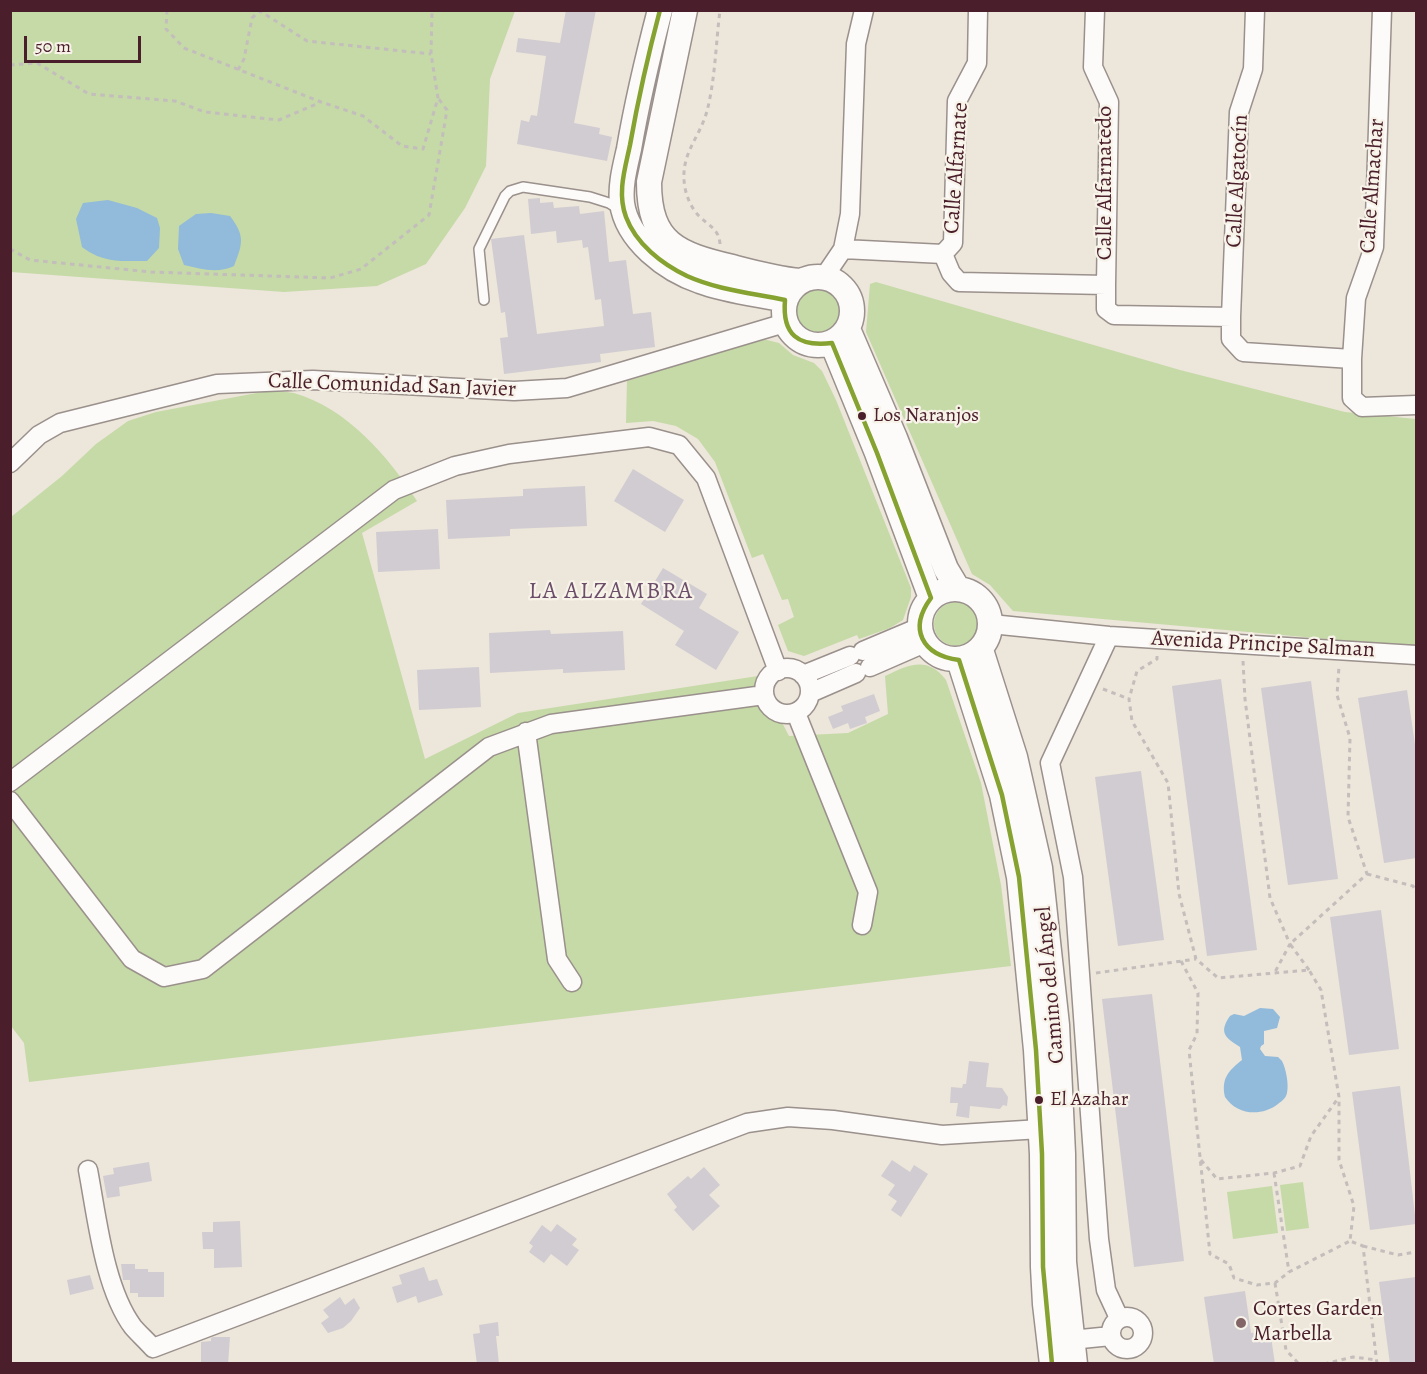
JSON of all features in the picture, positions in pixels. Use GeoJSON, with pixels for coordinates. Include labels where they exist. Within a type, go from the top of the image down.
{"type":"FeatureCollection","features":[{"type":"Feature","properties":{"kind":"street"},"geometry":{"type":"LineString","coordinates":[[660,10],[635,113],[622,184],[622,203],[625,213],[643,244],[680,272],[785,311]]}},
{"type":"Feature","properties":{"kind":"street"},"geometry":{"type":"LineString","coordinates":[[685,10],[649,182],[649,199],[653,217],[666,240],[685,253],[717,264],[779,279],[812,279],[834,281],[843,287],[852,307],[852,318],[840,336],[818,346],[804,343],[792,335],[785,311],[791,289],[812,279],[843,249],[850,214],[856,44],[864,10]]}},
{"type":"Feature","properties":{"kind":"street","name":"Calle Alfarnate"},"geometry":{"type":"LineString","coordinates":[[943,254],[953,243],[957,101],[976,63],[978,10]]}},
{"type":"Feature","properties":{"kind":"street","name":"Calle Alfarnatedo"},"geometry":{"type":"LineString","coordinates":[[1095,10],[1093,67],[1109,102],[1106,309],[1114,315],[1231,317]]}},
{"type":"Feature","properties":{"kind":"street","name":"Calle Algatocín"},"geometry":{"type":"LineString","coordinates":[[1255,10],[1253,69],[1239,112],[1232,339],[1243,352],[1352,359]]}},
{"type":"Feature","properties":{"kind":"street","name":"Calle Almachar"},"geometry":{"type":"LineString","coordinates":[[1382,10],[1374,247],[1356,298],[1352,398],[1362,407],[1416,405]]}},
{"type":"Feature","properties":{"kind":"street"},"geometry":{"type":"LineString","coordinates":[[843,249],[943,254],[951,273],[959,282],[1106,285]]}},
{"type":"Feature","properties":{"kind":"street","name":"Calle Comunidad San Javier"},"geometry":{"type":"LineString","coordinates":[[10,463],[39,435],[60,423],[217,384],[313,380],[514,391],[567,388],[785,311]]}},
{"type":"Feature","properties":{"kind":"street"},"geometry":{"type":"LineString","coordinates":[[840,336],[895,438],[946,568],[958,589]]}},
{"type":"Feature","properties":{"kind":"street"},"geometry":{"type":"LineString","coordinates":[[840,336],[877,453],[931,598]]}},
{"type":"Feature","properties":{"kind":"street"},"geometry":{"type":"LineString","coordinates":[[10,782],[394,490],[455,466],[509,454],[649,437],[679,445],[706,478],[778,671]]}},
{"type":"Feature","properties":{"kind":"street"},"geometry":{"type":"LineString","coordinates":[[949,589],[958,589],[969,591],[985,604],[990,614],[991,624],[988,638],[970,655],[948,659],[939,656],[922,635],[922,611],[931,598],[949,589]]}},
{"type":"Feature","properties":{"kind":"street","name":"Avenida Principe Salman"},"geometry":{"type":"LineString","coordinates":[[991,624],[1109,636],[1416,655]]}},
{"type":"Feature","properties":{"kind":"street"},"geometry":{"type":"LineString","coordinates":[[810,693],[860,662],[922,635]]}},
{"type":"Feature","properties":{"kind":"street"},"geometry":{"type":"LineString","coordinates":[[1109,636],[1050,763],[1073,877],[1099,1239],[1106,1290],[1119,1318]]}},
{"type":"Feature","properties":{"kind":"street","name":"Camino del Ángel"},"geometry":{"type":"LineString","coordinates":[[970,655],[1018,877],[1032,992],[1041,1129],[1043,1276],[1052,1364]]}},
{"type":"Feature","properties":{"kind":"street","name":"Camino del Ángel"},"geometry":{"type":"LineString","coordinates":[[970,655],[1015,757],[1040,868],[1057,1025],[1064,1154],[1065,1262],[1075,1364]]}},
{"type":"Feature","properties":{"kind":"street"},"geometry":{"type":"LineString","coordinates":[[803,675],[860,662]]}},
{"type":"Feature","properties":{"kind":"street"},"geometry":{"type":"LineString","coordinates":[[787,669],[795,670],[803,675],[810,693],[806,705],[796,713],[783,714],[771,708],[765,695],[767,681],[778,671],[787,669]]}},
{"type":"Feature","properties":{"kind":"street"},"geometry":{"type":"LineString","coordinates":[[10,801],[132,959],[164,978],[203,969],[489,747],[551,724],[765,695]]}},
{"type":"Feature","properties":{"kind":"street"},"geometry":{"type":"LineString","coordinates":[[796,713],[868,892],[862,925]]}},
{"type":"Feature","properties":{"kind":"street"},"geometry":{"type":"LineString","coordinates":[[526,732],[557,959],[572,982]]}},
{"type":"Feature","properties":{"kind":"street"},"geometry":{"type":"LineString","coordinates":[[88,1170],[106,1261],[119,1302],[133,1327],[153,1348],[747,1123],[788,1117],[833,1120],[942,1135],[1041,1129]]}},
{"type":"Feature","properties":{"kind":"street"},"geometry":{"type":"LineString","coordinates":[[1071,1340],[1117,1349],[1130,1349],[1137,1346],[1142,1339],[1141,1323],[1135,1318],[1127,1316],[1119,1318],[1112,1326],[1117,1349]]}},
{"type":"Feature","properties":{"kind":"lane"},"geometry":{"type":"LineString","coordinates":[[484,300],[479,249],[504,196],[510,191],[523,187],[590,197],[609,203],[625,213]]}},
{"type":"Feature","properties":{"kind":"path"},"geometry":{"type":"LineString","coordinates":[[167,10],[166,29],[184,48],[321,102],[363,116],[402,146],[423,149],[438,98],[431,54],[432,10]]}},
{"type":"Feature","properties":{"kind":"path"},"geometry":{"type":"LineString","coordinates":[[717,264],[719,236],[691,205],[685,190],[683,171],[687,152],[707,111],[720,10]]}},
{"type":"Feature","properties":{"kind":"path"},"geometry":{"type":"LineString","coordinates":[[238,70],[244,59],[252,18],[260,12],[307,41],[431,54]]}},
{"type":"Feature","properties":{"kind":"path"},"geometry":{"type":"LineString","coordinates":[[10,65],[12,63],[37,63],[89,94],[175,101],[205,112],[279,120],[321,102]]}},
{"type":"Feature","properties":{"kind":"path"},"geometry":{"type":"LineString","coordinates":[[10,249],[30,260],[151,272],[330,278],[360,269],[429,215],[447,110],[438,98]]}},
{"type":"Feature","properties":{"kind":"path"},"geometry":{"type":"LineString","coordinates":[[1160,639],[1157,659],[1137,671],[1130,699],[1132,721],[1168,783],[1179,894],[1196,959],[1218,978],[1309,970]]}},
{"type":"Feature","properties":{"kind":"path"},"geometry":{"type":"LineString","coordinates":[[1242,644],[1245,699],[1270,898],[1290,944],[1321,990],[1339,1097],[1339,1160],[1354,1206],[1350,1241]]}},
{"type":"Feature","properties":{"kind":"path"},"geometry":{"type":"LineString","coordinates":[[1341,650],[1337,695],[1350,738],[1348,817],[1367,874]]}},
{"type":"Feature","properties":{"kind":"path"},"geometry":{"type":"LineString","coordinates":[[1088,682],[1130,699]]}},
{"type":"Feature","properties":{"kind":"path"},"geometry":{"type":"LineString","coordinates":[[1275,972],[1290,944],[1367,874]]}},
{"type":"Feature","properties":{"kind":"path"},"geometry":{"type":"LineString","coordinates":[[1367,874],[1413,886],[1416,892]]}},
{"type":"Feature","properties":{"kind":"path"},"geometry":{"type":"LineString","coordinates":[[1079,975],[1196,959]]}},
{"type":"Feature","properties":{"kind":"path"},"geometry":{"type":"LineString","coordinates":[[1181,961],[1198,993],[1197,1034],[1189,1050],[1210,1254],[1229,1264],[1234,1278],[1257,1285],[1275,1282],[1289,1272],[1350,1241],[1398,1255],[1416,1252]]}},
{"type":"Feature","properties":{"kind":"path"},"geometry":{"type":"LineString","coordinates":[[1200,1158],[1217,1179],[1274,1173],[1300,1166],[1311,1136],[1339,1097]]}},
{"type":"Feature","properties":{"kind":"path"},"geometry":{"type":"LineString","coordinates":[[1274,1173],[1289,1272]]}},
{"type":"Feature","properties":{"kind":"path"},"geometry":{"type":"LineString","coordinates":[[1324,1364],[1353,1357],[1377,1362],[1363,1246]]}},
{"type":"Feature","properties":{"kind":"path"},"geometry":{"type":"LineString","coordinates":[[1275,1282],[1287,1350],[1299,1364]]}},
{"type":"Feature","properties":{"kind":"green space"},"geometry":{"type":"Polygon","coordinates":[[[10,11],[515,11],[490,79],[486,166],[465,208],[426,264],[377,286],[284,292],[11,272],[10,11]]]}},
{"type":"Feature","properties":{"kind":"green space"},"geometry":{"type":"Polygon","coordinates":[[[876,282],[1180,370],[1345,412],[1416,419],[1416,647],[1013,611],[990,585],[972,574],[866,332],[870,284],[876,282]]]}},
{"type":"Feature","properties":{"kind":"green space"},"geometry":{"type":"Polygon","coordinates":[[[818,290],[826,291],[833,296],[838,303],[838,319],[833,326],[826,331],[818,332],[810,331],[803,326],[798,319],[797,311],[798,303],[803,296],[810,291],[818,290]]]}},
{"type":"Feature","properties":{"kind":"green space"},"geometry":{"type":"Polygon","coordinates":[[[763,339],[779,343],[793,355],[814,363],[822,371],[836,400],[911,588],[911,597],[903,620],[890,628],[859,639],[857,635],[804,656],[788,651],[778,625],[794,617],[788,599],[782,600],[763,554],[752,558],[715,462],[698,439],[676,426],[653,421],[626,423],[627,381],[763,339]]]}},
{"type":"Feature","properties":{"kind":"green space"},"geometry":{"type":"Polygon","coordinates":[[[262,392],[294,393],[332,410],[349,422],[380,451],[417,501],[362,533],[425,759],[518,713],[758,676],[789,736],[848,733],[888,714],[885,676],[909,666],[932,667],[946,680],[981,783],[1001,885],[1011,966],[29,1082],[24,1043],[11,1026],[11,517],[62,476],[96,444],[128,421],[156,412],[262,392]]]}},
{"type":"Feature","properties":{"kind":"green space"},"geometry":{"type":"Polygon","coordinates":[[[956,602],[972,608],[978,624],[972,640],[956,646],[940,640],[934,624],[940,608],[956,602]]]}},
{"type":"Feature","properties":{"kind":"green space"},"geometry":{"type":"Polygon","coordinates":[[[1303,1182],[1309,1228],[1286,1231],[1280,1185],[1303,1182]]]}},
{"type":"Feature","properties":{"kind":"green space"},"geometry":{"type":"Polygon","coordinates":[[[1272,1186],[1278,1233],[1233,1239],[1227,1192],[1272,1186]]]}},
{"type":"Feature","properties":{"kind":"water"},"geometry":{"type":"Polygon","coordinates":[[[108,200],[137,208],[157,218],[160,228],[159,248],[147,261],[120,261],[105,258],[82,247],[76,219],[83,203],[108,200]]]}},
{"type":"Feature","properties":{"kind":"water"},"geometry":{"type":"Polygon","coordinates":[[[211,213],[230,216],[238,229],[241,245],[234,266],[215,270],[184,265],[178,249],[179,226],[196,214],[211,213]]]}},
{"type":"Feature","properties":{"kind":"water"},"geometry":{"type":"Polygon","coordinates":[[[1260,1008],[1273,1009],[1280,1017],[1277,1028],[1264,1031],[1264,1044],[1260,1049],[1265,1056],[1278,1057],[1282,1061],[1288,1089],[1284,1099],[1278,1104],[1264,1111],[1250,1112],[1236,1108],[1225,1097],[1225,1080],[1242,1060],[1240,1047],[1228,1038],[1224,1031],[1230,1016],[1234,1014],[1244,1016],[1260,1008]]]}},
{"type":"Feature","properties":{"kind":"building"},"geometry":{"type":"Polygon","coordinates":[[[566,10],[596,10],[574,123],[600,128],[599,134],[612,137],[607,161],[517,144],[521,120],[529,122],[531,115],[537,116],[546,56],[516,52],[518,38],[560,43],[566,10]]]}},
{"type":"Feature","properties":{"kind":"building"},"geometry":{"type":"Polygon","coordinates":[[[540,198],[540,203],[553,202],[554,208],[579,206],[580,214],[604,211],[609,262],[626,260],[633,314],[651,312],[655,347],[600,354],[601,362],[504,374],[500,338],[508,337],[505,312],[501,313],[491,239],[524,235],[537,334],[604,326],[601,299],[595,300],[588,247],[583,248],[582,240],[557,243],[556,231],[531,234],[528,199],[540,198]]]}},
{"type":"Feature","properties":{"kind":"building"},"geometry":{"type":"Polygon","coordinates":[[[633,469],[684,500],[665,532],[614,501],[633,469]]]}},
{"type":"Feature","properties":{"kind":"building"},"geometry":{"type":"Polygon","coordinates":[[[585,486],[587,526],[510,529],[510,536],[448,539],[446,500],[523,496],[523,489],[585,486]]]}},
{"type":"Feature","properties":{"kind":"building"},"geometry":{"type":"Polygon","coordinates":[[[438,529],[440,569],[378,572],[376,532],[438,529]]]}},
{"type":"Feature","properties":{"kind":"building"},"geometry":{"type":"Polygon","coordinates":[[[663,568],[707,594],[699,608],[739,632],[716,670],[675,645],[684,631],[641,604],[663,568]]]}},
{"type":"Feature","properties":{"kind":"building"},"geometry":{"type":"Polygon","coordinates":[[[550,630],[551,634],[623,631],[625,670],[563,673],[563,669],[490,673],[489,633],[550,630]]]}},
{"type":"Feature","properties":{"kind":"building"},"geometry":{"type":"Polygon","coordinates":[[[479,667],[481,707],[419,710],[417,670],[479,667]]]}},
{"type":"Feature","properties":{"kind":"building"},"geometry":{"type":"Polygon","coordinates":[[[1221,679],[1257,950],[1207,956],[1172,686],[1221,679]]]}},
{"type":"Feature","properties":{"kind":"building"},"geometry":{"type":"Polygon","coordinates":[[[1311,681],[1338,879],[1288,885],[1261,688],[1311,681]]]}},
{"type":"Feature","properties":{"kind":"building"},"geometry":{"type":"Polygon","coordinates":[[[1407,690],[1416,751],[1416,858],[1384,863],[1358,698],[1407,690]]]}},
{"type":"Feature","properties":{"kind":"building"},"geometry":{"type":"Polygon","coordinates":[[[874,694],[880,711],[865,717],[867,723],[850,729],[848,723],[833,729],[828,717],[843,711],[841,706],[874,694]]]}},
{"type":"Feature","properties":{"kind":"building"},"geometry":{"type":"Polygon","coordinates":[[[1141,771],[1164,940],[1118,946],[1095,777],[1141,771]]]}},
{"type":"Feature","properties":{"kind":"building"},"geometry":{"type":"Polygon","coordinates":[[[1381,910],[1399,1049],[1349,1055],[1330,917],[1381,910]]]}},
{"type":"Feature","properties":{"kind":"building"},"geometry":{"type":"Polygon","coordinates":[[[1152,994],[1184,1261],[1134,1267],[1102,999],[1152,994]]]}},
{"type":"Feature","properties":{"kind":"building"},"geometry":{"type":"Polygon","coordinates":[[[969,1061],[989,1063],[986,1087],[1002,1088],[1008,1097],[1007,1106],[1003,1105],[1000,1109],[970,1106],[969,1118],[956,1116],[958,1103],[950,1103],[951,1087],[962,1088],[963,1084],[966,1084],[969,1061]]]}},
{"type":"Feature","properties":{"kind":"building"},"geometry":{"type":"Polygon","coordinates":[[[1400,1086],[1416,1224],[1370,1230],[1352,1092],[1400,1086]]]}},
{"type":"Feature","properties":{"kind":"building"},"geometry":{"type":"Polygon","coordinates":[[[892,1160],[910,1172],[914,1165],[928,1174],[901,1217],[891,1210],[897,1201],[888,1195],[895,1185],[881,1176],[892,1160]]]}},
{"type":"Feature","properties":{"kind":"building"},"geometry":{"type":"Polygon","coordinates":[[[149,1162],[152,1181],[119,1187],[120,1196],[107,1198],[103,1176],[114,1174],[113,1168],[149,1162]]]}},
{"type":"Feature","properties":{"kind":"building"},"geometry":{"type":"Polygon","coordinates":[[[704,1167],[720,1185],[709,1195],[720,1206],[693,1231],[674,1210],[677,1207],[667,1194],[688,1176],[691,1179],[704,1167]]]}},
{"type":"Feature","properties":{"kind":"building"},"geometry":{"type":"Polygon","coordinates":[[[240,1221],[242,1267],[214,1268],[214,1249],[203,1249],[202,1232],[213,1232],[213,1222],[240,1221]]]}},
{"type":"Feature","properties":{"kind":"building"},"geometry":{"type":"Polygon","coordinates":[[[557,1224],[577,1239],[572,1245],[579,1250],[567,1266],[551,1254],[544,1263],[529,1252],[533,1246],[529,1243],[542,1225],[551,1232],[557,1224]]]}},
{"type":"Feature","properties":{"kind":"building"},"geometry":{"type":"Polygon","coordinates":[[[121,1264],[135,1264],[135,1269],[148,1269],[148,1272],[164,1272],[164,1297],[138,1297],[138,1293],[130,1293],[130,1280],[123,1280],[121,1264]]]}},
{"type":"Feature","properties":{"kind":"building"},"geometry":{"type":"Polygon","coordinates":[[[424,1267],[429,1281],[437,1279],[443,1295],[418,1303],[416,1296],[397,1303],[392,1287],[402,1284],[399,1275],[424,1267]]]}},
{"type":"Feature","properties":{"kind":"building"},"geometry":{"type":"Polygon","coordinates":[[[90,1275],[94,1289],[70,1295],[67,1280],[90,1275]]]}},
{"type":"Feature","properties":{"kind":"building"},"geometry":{"type":"Polygon","coordinates":[[[1416,1277],[1416,1364],[1390,1364],[1379,1282],[1416,1277]]]}},
{"type":"Feature","properties":{"kind":"building"},"geometry":{"type":"Polygon","coordinates":[[[1245,1291],[1251,1333],[1270,1330],[1275,1364],[1214,1364],[1204,1297],[1245,1291]]]}},
{"type":"Feature","properties":{"kind":"building"},"geometry":{"type":"Polygon","coordinates":[[[340,1297],[345,1305],[354,1298],[360,1308],[343,1328],[328,1333],[321,1323],[329,1317],[323,1310],[340,1297]]]}},
{"type":"Feature","properties":{"kind":"building"},"geometry":{"type":"Polygon","coordinates":[[[498,1322],[499,1336],[496,1336],[499,1364],[477,1364],[473,1334],[480,1333],[479,1325],[498,1322]]]}},
{"type":"Feature","properties":{"kind":"building"},"geometry":{"type":"Polygon","coordinates":[[[213,1337],[230,1337],[228,1364],[201,1364],[201,1342],[211,1341],[213,1337]]]}},
{"type":"Feature","properties":{"kind":"transit line"},"geometry":{"type":"LineString","coordinates":[[660,10],[624,172],[622,199],[630,227],[643,244],[668,266],[711,285],[785,300],[786,322],[795,336],[810,343],[832,343],[877,453],[931,598],[920,620],[922,639],[936,653],[959,660],[1002,795],[1019,877],[1036,1050],[1042,1154],[1043,1267],[1052,1364]]}},
{"type":"Feature","properties":{"kind":"place","name":"Los Naranjos"},"geometry":{"type":"Point","coordinates":[862,416]}},
{"type":"Feature","properties":{"kind":"place","name":"El Azahar"},"geometry":{"type":"Point","coordinates":[1039,1100]}},
{"type":"Feature","properties":{"kind":"place","name":"Cortes Garden Marbella"},"geometry":{"type":"Point","coordinates":[1241,1323]}},
{"type":"Feature","properties":{"kind":"district","name":"LA ALZAMBRA"},"geometry":{"type":"Point","coordinates":[611,592]}}]}
